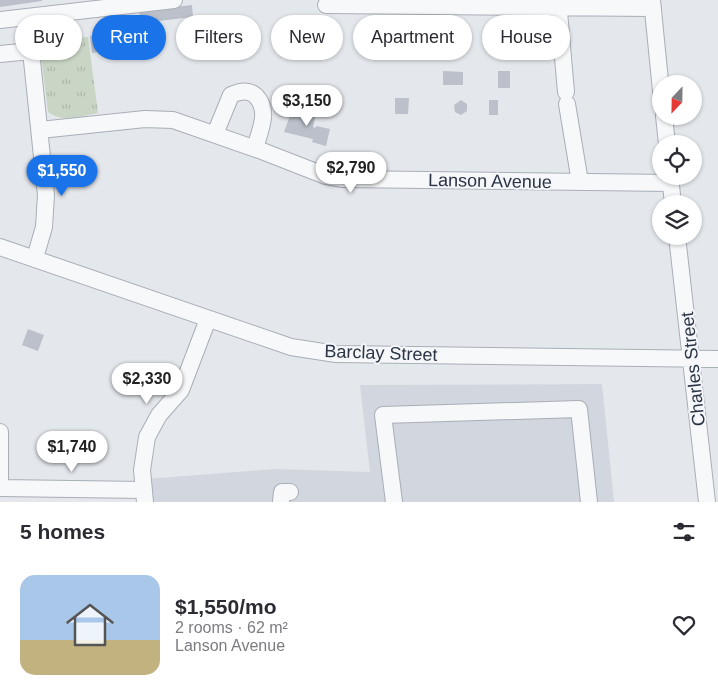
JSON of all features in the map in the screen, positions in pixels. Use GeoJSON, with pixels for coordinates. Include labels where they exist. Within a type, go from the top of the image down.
{"type":"FeatureCollection","features":[{"type":"Feature","properties":{"kind":"street"},"geometry":{"type":"LineString","coordinates":[[0,20],[129,3],[174,0]]}},
{"type":"Feature","properties":{"kind":"street"},"geometry":{"type":"LineString","coordinates":[[558,4],[566,98],[580,182]]}},
{"type":"Feature","properties":{"kind":"street"},"geometry":{"type":"LineString","coordinates":[[326,5],[653,4],[660,75]]}},
{"type":"Feature","properties":{"kind":"street"},"geometry":{"type":"LineString","coordinates":[[0,54],[31,51],[40,130],[46,215],[35,258]]}},
{"type":"Feature","properties":{"kind":"street"},"geometry":{"type":"LineString","coordinates":[[215,134],[231,95],[241,91],[253,93],[262,103],[265,111],[255,148]]}},
{"type":"Feature","properties":{"kind":"street","name":"Lanson Avenue"},"geometry":{"type":"LineString","coordinates":[[40,130],[159,118],[186,123],[326,176],[342,179],[580,182],[652,180]]}},
{"type":"Feature","properties":{"kind":"street","name":"Charles Street"},"geometry":{"type":"LineString","coordinates":[[678,245],[693,359],[707,502]]}},
{"type":"Feature","properties":{"kind":"street","name":"Barclay Street"},"geometry":{"type":"LineString","coordinates":[[0,247],[292,347],[336,354],[718,359]]}},
{"type":"Feature","properties":{"kind":"street"},"geometry":{"type":"LineString","coordinates":[[0,432],[0,488],[144,496],[142,459],[148,437],[159,416],[181,390],[208,319]]}},
{"type":"Feature","properties":{"kind":"street"},"geometry":{"type":"LineString","coordinates":[[394,502],[383,415],[579,409],[589,502]]}},
{"type":"Feature","properties":{"kind":"shaded area"},"geometry":{"type":"Polygon","coordinates":[[[602,384],[614,502],[149,502],[146,479],[275,469],[370,472],[360,385],[602,384]]]}},
{"type":"Feature","properties":{"kind":"green space"},"geometry":{"type":"Polygon","coordinates":[[[82,37],[88,37],[98,113],[72,118],[59,117],[48,112],[42,60],[82,60],[82,37]]]}},
{"type":"Feature","properties":{"kind":"building"},"geometry":{"type":"Polygon","coordinates":[[[0,0],[42,0],[42,1],[0,7],[0,0]]]}},
{"type":"Feature","properties":{"kind":"building"},"geometry":{"type":"Polygon","coordinates":[[[192,5],[193,15],[176,15],[176,19],[166,20],[166,15],[140,15],[139,11],[192,5]]]}},
{"type":"Feature","properties":{"kind":"building"},"geometry":{"type":"Polygon","coordinates":[[[90,36],[92,36],[92,53],[90,36]]]}},
{"type":"Feature","properties":{"kind":"building"},"geometry":{"type":"Polygon","coordinates":[[[443,71],[463,72],[463,85],[443,85],[443,71]]]}},
{"type":"Feature","properties":{"kind":"building"},"geometry":{"type":"Polygon","coordinates":[[[498,71],[510,71],[510,88],[498,88],[498,71]]]}},
{"type":"Feature","properties":{"kind":"building"},"geometry":{"type":"Polygon","coordinates":[[[395,98],[409,98],[408,114],[395,114],[395,98]]]}},
{"type":"Feature","properties":{"kind":"building"},"geometry":{"type":"Polygon","coordinates":[[[461,100],[467,104],[467,111],[461,115],[455,112],[454,105],[461,100]]]}},
{"type":"Feature","properties":{"kind":"building"},"geometry":{"type":"Polygon","coordinates":[[[489,100],[498,100],[498,115],[489,115],[489,100]]]}},
{"type":"Feature","properties":{"kind":"building"},"geometry":{"type":"Polygon","coordinates":[[[292,110],[316,114],[313,127],[330,129],[326,146],[312,142],[313,139],[284,132],[292,110]]]}},
{"type":"Feature","properties":{"kind":"building"},"geometry":{"type":"Polygon","coordinates":[[[28,329],[44,335],[38,351],[22,345],[28,329]]]}},
{"type":"Feature","properties":{"kind":"building"},"geometry":{"type":"Polygon","coordinates":[[[135,365],[147,369],[142,384],[130,380],[135,365]]]}}]}
